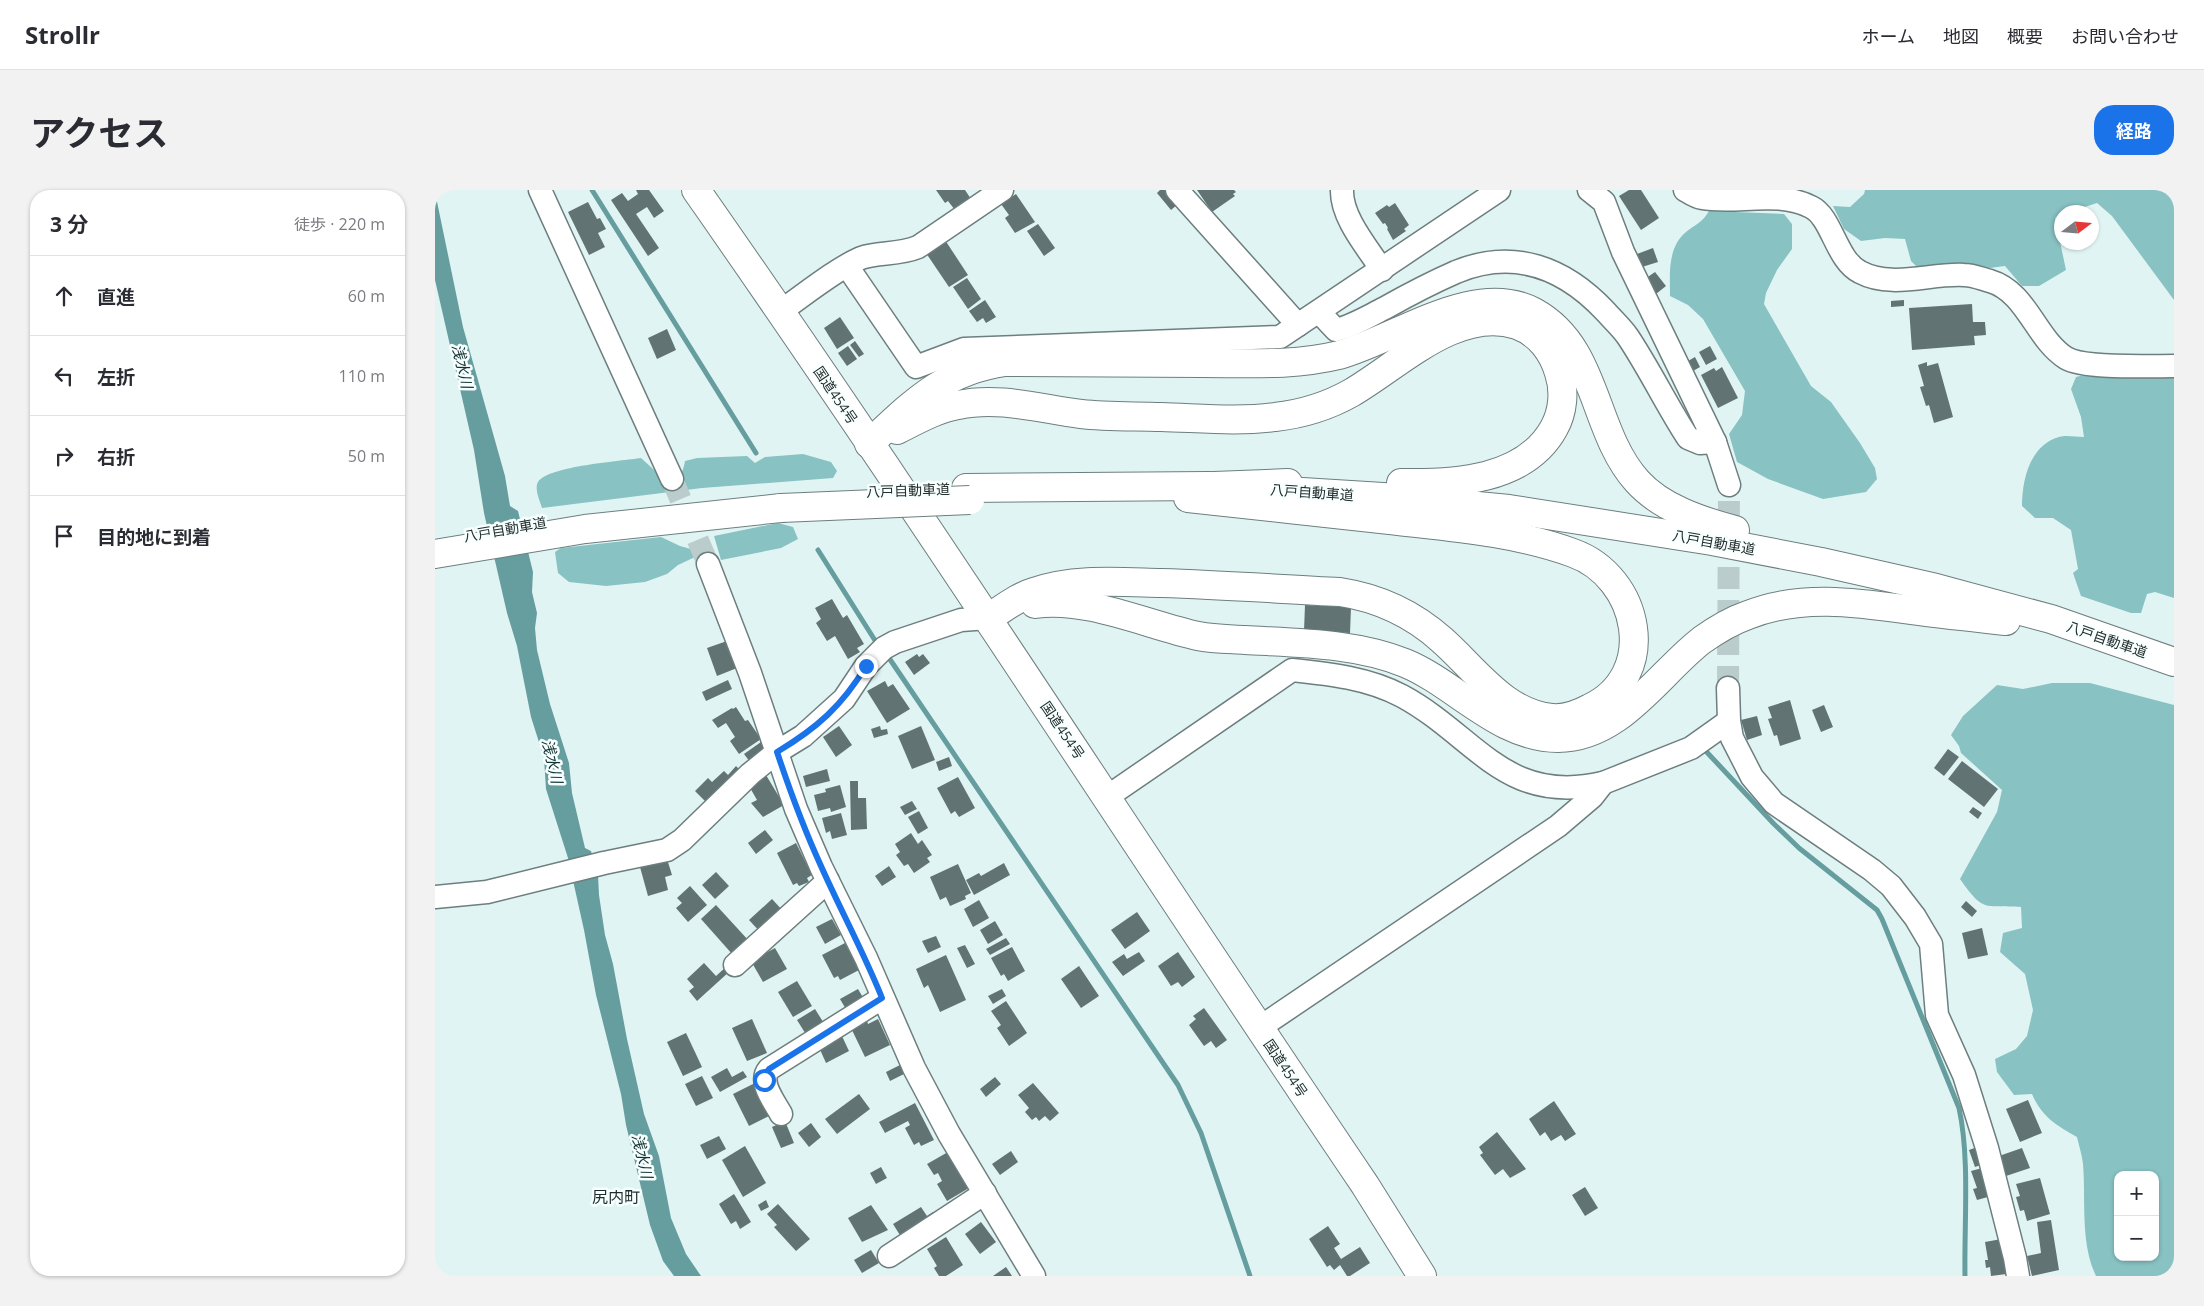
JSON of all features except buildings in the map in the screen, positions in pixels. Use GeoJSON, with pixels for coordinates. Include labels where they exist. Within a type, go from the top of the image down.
{"type":"FeatureCollection","features":[{"type":"Feature","properties":{"kind":"highway","name":"国道454号"},"geometry":{"type":"LineString","coordinates":[[696,190],[781,311],[988,618],[1365,1185],[1423,1276]]}},
{"type":"Feature","properties":{"kind":"highway"},"geometry":{"type":"LineString","coordinates":[[869,444],[921,397],[951,378],[985,365],[1005,362],[1297,362],[1356,350],[1454,310],[1504,303],[1519,306],[1533,312],[1558,329],[1569,342],[1579,358],[1620,458],[1638,483],[1649,493],[1676,509],[1715,524],[1875,566],[1936,588]]}},
{"type":"Feature","properties":{"kind":"highway"},"geometry":{"type":"LineString","coordinates":[[869,444],[939,410],[959,404],[981,402],[1001,402],[1083,414],[1254,419],[1292,415],[1309,411],[1340,399],[1444,334],[1460,327],[1490,322],[1518,326],[1530,332],[1541,340],[1557,365],[1563,393],[1561,408],[1554,428],[1541,446],[1529,456],[1499,471],[1459,481],[1432,483],[1308,482],[1214,486]]}},
{"type":"Feature","properties":{"kind":"highway","name":"八戸自動車道"},"geometry":{"type":"LineString","coordinates":[[440,547],[680,503],[780,502],[1214,486],[1383,497],[1509,509],[1712,541],[1821,562],[1936,588],[2051,619],[2174,662]]}},
{"type":"Feature","properties":{"kind":"highway","name":"八戸自動車道"},"geometry":{"type":"LineString","coordinates":[[968,494],[1188,498],[1363,507],[1527,524],[1711,553],[1818,574],[2174,662]]}},
{"type":"Feature","properties":{"kind":"highway"},"geometry":{"type":"LineString","coordinates":[[988,618],[1019,598],[1033,592],[1068,584],[1089,582],[1181,584],[1340,592],[1360,595],[1383,602],[1425,626],[1491,687],[1516,706],[1527,712],[1554,718],[1583,712],[1607,698],[1617,687],[1630,662],[1634,631],[1626,600],[1605,570],[1573,553],[1478,530],[1188,498]]}},
{"type":"Feature","properties":{"kind":"highway"},"geometry":{"type":"LineString","coordinates":[[988,618],[1036,604],[1062,602],[1202,637],[1315,645],[1365,652],[1390,658],[1421,671],[1489,714],[1518,729],[1547,738],[1561,738],[1592,731],[1620,715],[1701,641],[1725,625],[1749,614],[1778,606],[1806,601],[1842,601],[2018,622]]}},
{"type":"Feature","properties":{"kind":"street"},"geometry":{"type":"LineString","coordinates":[[540,190],[672,479]]}},
{"type":"Feature","properties":{"kind":"street"},"geometry":{"type":"LineString","coordinates":[[781,311],[847,266],[863,258],[904,253],[918,247],[1002,190]]}},
{"type":"Feature","properties":{"kind":"street"},"geometry":{"type":"LineString","coordinates":[[1177,190],[1298,324]]}},
{"type":"Feature","properties":{"kind":"street"},"geometry":{"type":"LineString","coordinates":[[1342,190],[1341,200],[1345,212],[1382,270]]}},
{"type":"Feature","properties":{"kind":"street"},"geometry":{"type":"LineString","coordinates":[[847,266],[916,367],[963,349],[1280,337],[1499,190]]}},
{"type":"Feature","properties":{"kind":"street"},"geometry":{"type":"LineString","coordinates":[[1589,190],[1604,202],[1623,252],[1715,442],[1729,485]]}},
{"type":"Feature","properties":{"kind":"street"},"geometry":{"type":"LineString","coordinates":[[1685,190],[1701,198],[1790,200],[1812,207],[1824,221],[1847,261],[1859,272],[1883,280],[1966,275],[1993,282],[2009,291],[2027,312],[2051,347],[2067,359],[2083,364],[2174,366]]}},
{"type":"Feature","properties":{"kind":"street"},"geometry":{"type":"LineString","coordinates":[[1319,312],[1336,330],[1364,318],[1428,285],[1474,266],[1498,262],[1524,263],[1548,269],[1588,293],[1627,336],[1688,438],[1700,443],[1715,442]]}},
{"type":"Feature","properties":{"kind":"street"},"geometry":{"type":"LineString","coordinates":[[708,564],[731,621],[796,809],[828,881],[866,958],[914,1068],[949,1134],[1033,1276]]}},
{"type":"Feature","properties":{"kind":"street"},"geometry":{"type":"LineString","coordinates":[[435,897],[487,892],[604,863],[667,850],[682,840],[750,774],[777,752],[803,736],[844,699],[870,661],[884,648],[895,642],[961,620],[988,618]]}},
{"type":"Feature","properties":{"kind":"street"},"geometry":{"type":"LineString","coordinates":[[1107,797],[1292,670],[1341,676],[1378,685],[1423,710],[1484,758],[1526,781],[1565,788],[1581,788],[1603,783],[1691,748],[1729,721]]}},
{"type":"Feature","properties":{"kind":"street"},"geometry":{"type":"LineString","coordinates":[[1728,688],[1729,721],[1732,738],[1752,777],[1774,803],[1872,870],[1885,881],[1915,917],[1931,944],[1937,1015],[1964,1075],[1987,1148],[2018,1276]]}},
{"type":"Feature","properties":{"kind":"street"},"geometry":{"type":"LineString","coordinates":[[1259,1028],[1558,826],[1592,797],[1603,783]]}},
{"type":"Feature","properties":{"kind":"street"},"geometry":{"type":"LineString","coordinates":[[735,965],[828,881]]}},
{"type":"Feature","properties":{"kind":"street"},"geometry":{"type":"LineString","coordinates":[[781,1114],[764,1080],[765,1074],[769,1069],[882,998]]}},
{"type":"Feature","properties":{"kind":"street"},"geometry":{"type":"LineString","coordinates":[[889,1256],[985,1193]]}},
{"type":"Feature","properties":{"kind":"shaded area"},"geometry":{"type":"Polygon","coordinates":[[[1865,190],[2174,190],[2174,300],[2112,216],[2097,203],[2091,205],[2054,205],[2054,250],[2062,250],[2066,270],[2039,286],[2022,286],[2005,266],[1982,269],[1919,269],[1911,261],[1905,239],[1885,238],[1861,241],[1844,229],[1833,206],[1850,207],[1864,194],[1865,190]]]}},
{"type":"Feature","properties":{"kind":"shaded area"},"geometry":{"type":"Polygon","coordinates":[[[1709,211],[1784,214],[1792,224],[1792,249],[1777,270],[1766,293],[1764,304],[1811,386],[1831,402],[1875,468],[1877,479],[1866,492],[1823,499],[1768,479],[1737,462],[1729,434],[1742,415],[1745,391],[1703,319],[1688,305],[1670,296],[1671,262],[1675,246],[1680,238],[1701,221],[1709,211]]]}},
{"type":"Feature","properties":{"kind":"shaded area"},"geometry":{"type":"Polygon","coordinates":[[[2087,374],[2174,374],[2174,598],[2155,592],[2147,594],[2141,613],[2131,613],[2081,596],[2073,573],[2078,569],[2071,530],[2053,518],[2035,518],[2022,506],[2026,475],[2035,455],[2041,448],[2049,441],[2059,437],[2084,437],[2081,417],[2071,389],[2076,377],[2087,374]]]}},
{"type":"Feature","properties":{"kind":"shaded area"},"geometry":{"type":"Polygon","coordinates":[[[803,454],[831,462],[837,471],[833,478],[702,488],[542,508],[537,491],[538,482],[545,476],[570,468],[603,463],[641,458],[663,478],[679,476],[685,461],[697,458],[747,456],[755,463],[765,457],[803,454]]]}},
{"type":"Feature","properties":{"kind":"shaded area"},"geometry":{"type":"Polygon","coordinates":[[[778,523],[793,527],[798,539],[781,548],[721,560],[714,536],[778,523]]]}},
{"type":"Feature","properties":{"kind":"shaded area"},"geometry":{"type":"Polygon","coordinates":[[[661,537],[691,549],[695,557],[678,565],[667,574],[645,582],[606,586],[569,582],[558,573],[555,552],[561,548],[661,537]]]}},
{"type":"Feature","properties":{"kind":"shaded area"},"geometry":{"type":"Polygon","coordinates":[[[2052,683],[2090,683],[2174,705],[2174,1276],[2096,1276],[2091,1263],[2086,1235],[2083,1164],[2077,1137],[2050,1120],[2040,1109],[2032,1094],[2014,1095],[1997,1072],[1995,1059],[2016,1049],[2027,1036],[2033,1010],[2025,974],[2000,952],[2003,933],[2022,928],[2021,907],[1986,905],[1974,897],[1960,879],[1997,812],[2002,790],[1961,753],[1959,746],[1951,735],[1963,716],[1997,685],[2023,689],[2052,683]]]}},
{"type":"Feature","properties":{"kind":"water","name":"浅水川"},"geometry":{"type":"Polygon","coordinates":[[[435,192],[463,327],[505,476],[510,506],[518,511],[533,572],[532,592],[537,613],[535,628],[537,650],[550,704],[569,763],[572,793],[585,848],[591,851],[598,875],[605,935],[613,964],[644,1114],[659,1156],[671,1218],[686,1254],[701,1276],[674,1276],[663,1261],[650,1225],[626,1125],[621,1094],[596,995],[568,858],[546,789],[544,758],[531,717],[517,646],[507,613],[484,513],[474,450],[435,280],[435,192]]]}},
{"type":"Feature","properties":{"kind":"waterway"},"geometry":{"type":"LineString","coordinates":[[592,190],[756,453]]}},
{"type":"Feature","properties":{"kind":"waterway"},"geometry":{"type":"LineString","coordinates":[[818,550],[876,642]]}},
{"type":"Feature","properties":{"kind":"waterway"},"geometry":{"type":"LineString","coordinates":[[887,655],[1178,1085],[1201,1133],[1250,1276]]}},
{"type":"Feature","properties":{"kind":"waterway"},"geometry":{"type":"LineString","coordinates":[[1702,747],[1799,848],[1877,910],[1882,919],[1959,1108],[1964,1148],[1966,1191],[1965,1276]]}},
{"type":"Feature","properties":{"kind":"tunnel"},"geometry":{"type":"LineString","coordinates":[[672,479],[708,564]]}},
{"type":"Feature","properties":{"kind":"tunnel"},"geometry":{"type":"LineString","coordinates":[[1728,688],[1729,485]]}},
{"type":"Feature","properties":{"kind":"district","name":"尻内町"},"geometry":{"type":"Point","coordinates":[616,1197]}},
{"type":"Feature","properties":{"kind":"route"},"geometry":{"type":"LineString","coordinates":[[764,1080],[765,1074],[769,1069],[882,998],[866,958],[821,868],[796,809],[777,752],[803,736],[844,699],[852,690],[866,666]]}}]}
